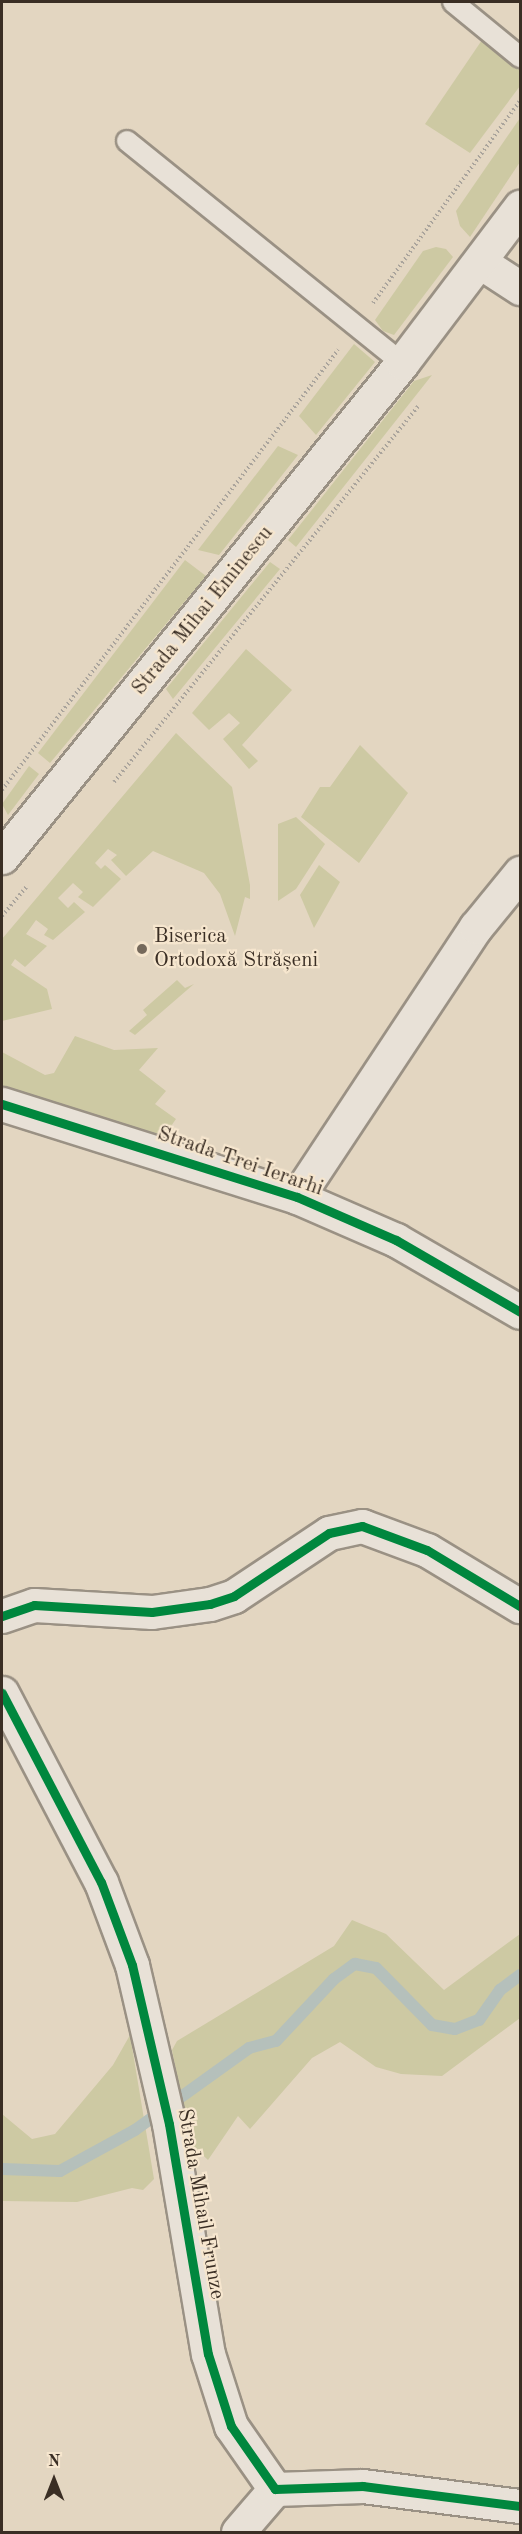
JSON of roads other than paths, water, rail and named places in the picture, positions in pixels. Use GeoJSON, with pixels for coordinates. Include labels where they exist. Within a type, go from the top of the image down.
{"type":"FeatureCollection","features":[{"type":"Feature","properties":{"kind":"street","name":"Strada Mihai Eminescu"},"geometry":{"type":"LineString","coordinates":[[2,857],[402,363],[520,207]]}},
{"type":"Feature","properties":{"kind":"street"},"geometry":{"type":"LineString","coordinates":[[480,262],[520,288]]}},
{"type":"Feature","properties":{"kind":"street","name":"Strada Trei Ierarhi"},"geometry":{"type":"LineString","coordinates":[[297,1197],[476,927],[520,873]]}},
{"type":"Feature","properties":{"kind":"street","name":"Strada Trei Ierarhi"},"geometry":{"type":"LineString","coordinates":[[2,1104],[297,1197],[396,1240],[520,1312]]}},
{"type":"Feature","properties":{"kind":"street"},"geometry":{"type":"LineString","coordinates":[[2,1616],[34,1605],[152,1612],[210,1604],[234,1596],[329,1533],[362,1526],[427,1550],[520,1606]]}},
{"type":"Feature","properties":{"kind":"street","name":"Strada Mihail Frunze"},"geometry":{"type":"LineString","coordinates":[[2,1693],[101,1882],[132,1965],[168,2124],[208,2354],[231,2426],[275,2489]]}},
{"type":"Feature","properties":{"kind":"street"},"geometry":{"type":"LineString","coordinates":[[238,2532],[275,2489],[363,2486],[520,2506]]}},
{"type":"Feature","properties":{"kind":"lane"},"geometry":{"type":"LineString","coordinates":[[453,2],[520,57]]}},
{"type":"Feature","properties":{"kind":"lane"},"geometry":{"type":"LineString","coordinates":[[127,141],[402,363]]}},
{"type":"Feature","properties":{"kind":"waterway"},"geometry":{"type":"LineString","coordinates":[[2,2169],[60,2171],[135,2130],[249,2048],[276,2041],[334,1979],[355,1964],[376,1968],[432,2025],[455,2029],[479,2020],[500,1990],[520,1975]]}},
{"type":"Feature","properties":{"kind":"place","name":"Biserica Ortodoxă Strășeni"},"geometry":{"type":"Point","coordinates":[142,949]}}]}
